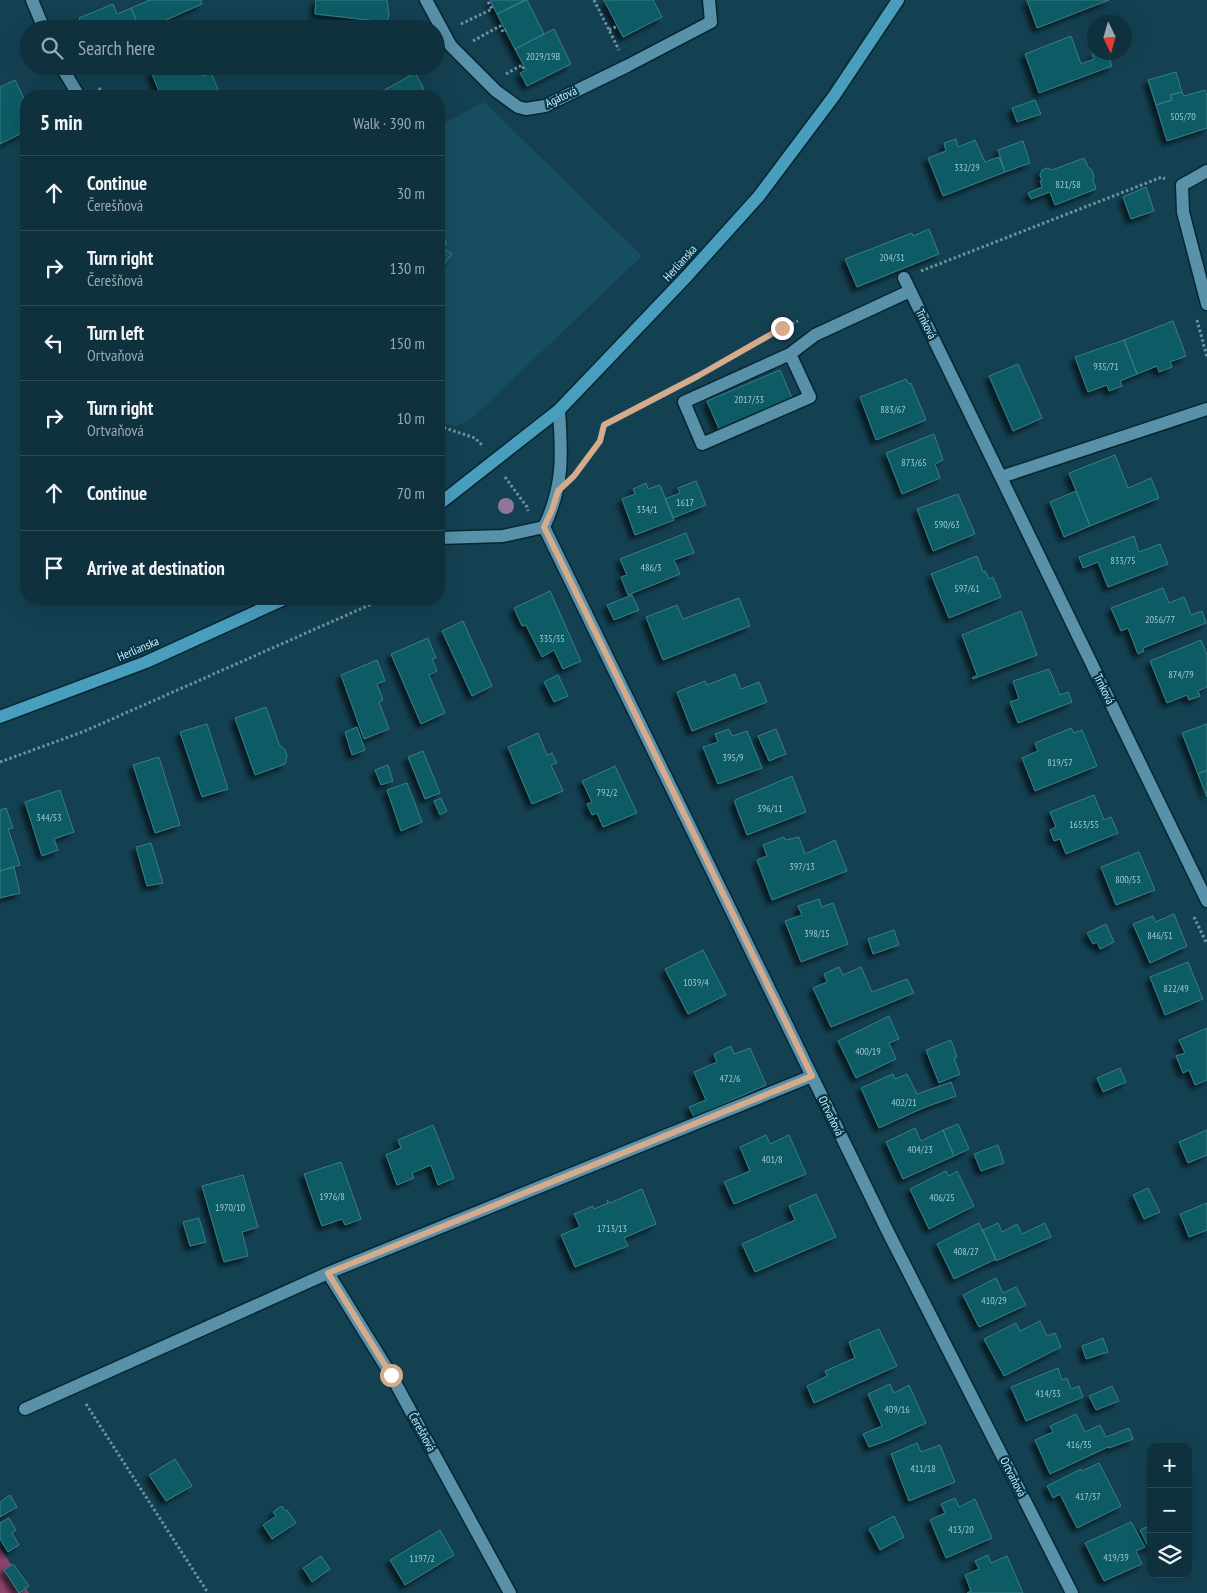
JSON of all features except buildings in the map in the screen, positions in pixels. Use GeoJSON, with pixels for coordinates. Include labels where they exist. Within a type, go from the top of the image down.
{"type":"FeatureCollection","features":[{"type":"Feature","properties":{"kind":"main road","name":"Herlianska"},"geometry":{"type":"LineString","coordinates":[[445,499],[559,410],[668,298],[759,196],[834,96],[898,0]]}},
{"type":"Feature","properties":{"kind":"main road","name":"Herlianska"},"geometry":{"type":"LineString","coordinates":[[0,716],[146,662],[271,605]]}},
{"type":"Feature","properties":{"kind":"street"},"geometry":{"type":"LineString","coordinates":[[32,0],[40,20]]}},
{"type":"Feature","properties":{"kind":"street","name":"Agátová"},"geometry":{"type":"LineString","coordinates":[[426,0],[436,20]]}},
{"type":"Feature","properties":{"kind":"street","name":"Agátová"},"geometry":{"type":"LineString","coordinates":[[445,37],[455,50],[496,91],[518,107],[526,109],[545,106],[627,66],[710,22],[709,0]]}},
{"type":"Feature","properties":{"kind":"street"},"geometry":{"type":"LineString","coordinates":[[66,75],[75,90]]}},
{"type":"Feature","properties":{"kind":"street"},"geometry":{"type":"LineString","coordinates":[[1207,171],[1182,185],[1183,212],[1207,304]]}},
{"type":"Feature","properties":{"kind":"street","name":"Trnková"},"geometry":{"type":"LineString","coordinates":[[904,278],[1207,901]]}},
{"type":"Feature","properties":{"kind":"street"},"geometry":{"type":"LineString","coordinates":[[790,354],[810,397],[702,444],[684,402],[790,354],[815,335],[910,291]]}},
{"type":"Feature","properties":{"kind":"street"},"geometry":{"type":"LineString","coordinates":[[1001,477],[1207,409]]}},
{"type":"Feature","properties":{"kind":"street"},"geometry":{"type":"LineString","coordinates":[[445,538],[503,536],[544,527],[558,491],[561,468],[559,410]]}},
{"type":"Feature","properties":{"kind":"street","name":"Ortvaňová"},"geometry":{"type":"LineString","coordinates":[[544,527],[893,1243],[1072,1593]]}},
{"type":"Feature","properties":{"kind":"street"},"geometry":{"type":"LineString","coordinates":[[25,1408],[328,1273],[812,1076]]}},
{"type":"Feature","properties":{"kind":"street","name":"Čerešňová"},"geometry":{"type":"LineString","coordinates":[[328,1273],[391,1375],[510,1593]]}},
{"type":"Feature","properties":{"kind":"path"},"geometry":{"type":"LineString","coordinates":[[445,33],[492,9],[487,0]]}},
{"type":"Feature","properties":{"kind":"path"},"geometry":{"type":"LineString","coordinates":[[594,0],[627,66]]}},
{"type":"Feature","properties":{"kind":"path"},"geometry":{"type":"LineString","coordinates":[[455,50],[500,26],[503,32],[506,30]]}},
{"type":"Feature","properties":{"kind":"path"},"geometry":{"type":"LineString","coordinates":[[609,30],[618,26]]}},
{"type":"Feature","properties":{"kind":"path"},"geometry":{"type":"LineString","coordinates":[[904,278],[1162,178],[1182,185]]}},
{"type":"Feature","properties":{"kind":"path"},"geometry":{"type":"LineString","coordinates":[[921,271],[925,280]]}},
{"type":"Feature","properties":{"kind":"path"},"geometry":{"type":"LineString","coordinates":[[731,356],[782,328],[799,321]]}},
{"type":"Feature","properties":{"kind":"path"},"geometry":{"type":"LineString","coordinates":[[558,491],[574,476],[600,441],[604,425],[672,389]]}},
{"type":"Feature","properties":{"kind":"path"},"geometry":{"type":"LineString","coordinates":[[0,762],[85,731],[369,605]]}},
{"type":"Feature","properties":{"kind":"path"},"geometry":{"type":"LineString","coordinates":[[75,1386],[208,1593]]}},
{"type":"Feature","properties":{"kind":"shaded area"},"geometry":{"type":"Polygon","coordinates":[[[484,102],[642,256],[469,421],[456,426],[445,423],[445,123],[484,102]]]}},
{"type":"Feature","properties":{"kind":"shaded area"},"geometry":{"type":"Polygon","coordinates":[[[0,1547],[29,1593],[0,1593],[0,1547]]]}},
{"type":"Feature","properties":{"kind":"route"},"geometry":{"type":"LineString","coordinates":[[391,1375],[328,1273],[812,1076],[544,527],[558,491],[574,476],[600,441],[604,425],[698,376],[782,328]]}}]}
